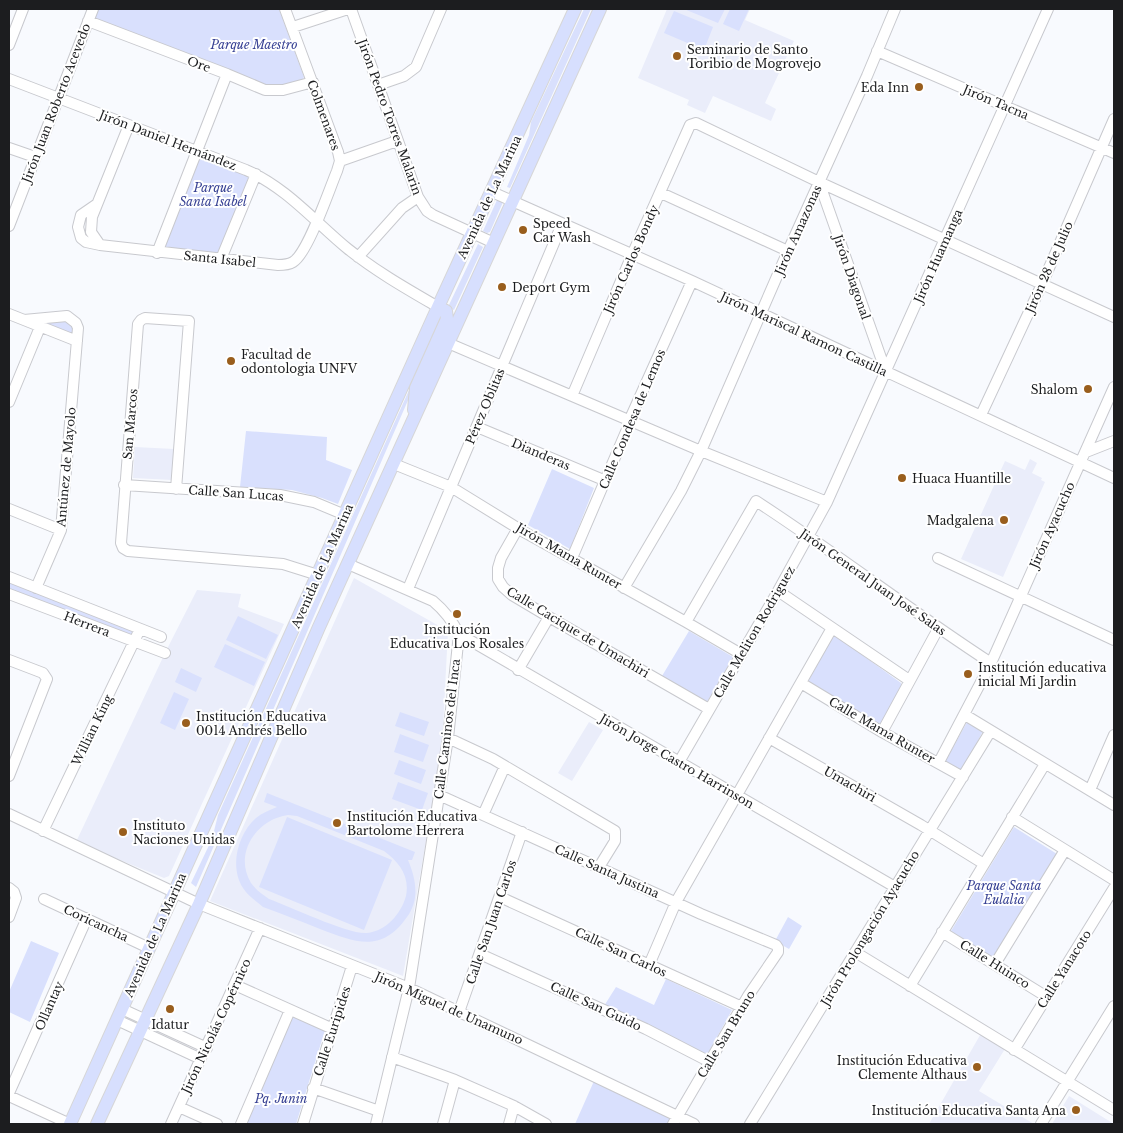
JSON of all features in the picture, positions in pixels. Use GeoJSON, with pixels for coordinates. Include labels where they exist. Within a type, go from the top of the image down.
{"type":"FeatureCollection","features":[{"type":"Feature","properties":{"kind":"main road","name":"Avenida de La Marina"},"geometry":{"type":"LineString","coordinates":[[70,1124],[438,306],[473,234],[575,9]]}},
{"type":"Feature","properties":{"kind":"main road","name":"Avenida de La Marina"},"geometry":{"type":"LineString","coordinates":[[97,1124],[199,904],[348,564],[600,9]]}},
{"type":"Feature","properties":{"kind":"main road"},"geometry":{"type":"LineString","coordinates":[[414,420],[416,388],[447,319],[446,311],[438,306]]}},
{"type":"Feature","properties":{"kind":"street"},"geometry":{"type":"LineString","coordinates":[[9,45],[23,9]]}},
{"type":"Feature","properties":{"kind":"street","name":"Jirón Juan Roberto Acevedo"},"geometry":{"type":"LineString","coordinates":[[9,226],[34,157],[93,9]]}},
{"type":"Feature","properties":{"kind":"street","name":"Colmenares"},"geometry":{"type":"LineString","coordinates":[[285,9],[340,161],[317,221]]}},
{"type":"Feature","properties":{"kind":"street"},"geometry":{"type":"LineString","coordinates":[[293,27],[349,9]]}},
{"type":"Feature","properties":{"kind":"street","name":"Jirón Pedro Torres Malarin"},"geometry":{"type":"LineString","coordinates":[[349,9],[418,197],[427,211],[434,216],[494,243]]}},
{"type":"Feature","properties":{"kind":"street"},"geometry":{"type":"LineString","coordinates":[[378,84],[404,76],[416,68],[441,9]]}},
{"type":"Feature","properties":{"kind":"street","name":"Jirón Amazonas"},"geometry":{"type":"LineString","coordinates":[[624,588],[681,491],[701,451],[895,9]]}},
{"type":"Feature","properties":{"kind":"street","name":"Jirón Huamanga"},"geometry":{"type":"LineString","coordinates":[[827,502],[1048,9]]}},
{"type":"Feature","properties":{"kind":"street","name":"Ore"},"geometry":{"type":"LineString","coordinates":[[88,21],[265,90],[274,91],[313,82]]}},
{"type":"Feature","properties":{"kind":"street","name":"Jirón Tacna"},"geometry":{"type":"LineString","coordinates":[[877,51],[1114,154]]}},
{"type":"Feature","properties":{"kind":"street"},"geometry":{"type":"LineString","coordinates":[[157,253],[227,74]]}},
{"type":"Feature","properties":{"kind":"street","name":"Jirón Daniel Hernández"},"geometry":{"type":"LineString","coordinates":[[9,79],[256,174],[269,181],[358,257],[396,284],[438,306]]}},
{"type":"Feature","properties":{"kind":"street","name":"Jirón 28 de Julio"},"geometry":{"type":"LineString","coordinates":[[981,415],[1042,284],[1114,119]]}},
{"type":"Feature","properties":{"kind":"street","name":"Jirón Carlos Bondy"},"geometry":{"type":"LineString","coordinates":[[572,396],[690,125],[696,123],[819,182]]}},
{"type":"Feature","properties":{"kind":"street","name":"Santa Isabel"},"geometry":{"type":"LineString","coordinates":[[129,125],[92,217],[91,232],[100,245],[157,253],[286,265],[298,258],[317,221]]}},
{"type":"Feature","properties":{"kind":"street"},"geometry":{"type":"LineString","coordinates":[[340,161],[397,141]]}},
{"type":"Feature","properties":{"kind":"street"},"geometry":{"type":"LineString","coordinates":[[9,148],[34,157]]}},
{"type":"Feature","properties":{"kind":"street"},"geometry":{"type":"LineString","coordinates":[[221,259],[256,174]]}},
{"type":"Feature","properties":{"kind":"street"},"geometry":{"type":"LineString","coordinates":[[819,182],[1114,317]]}},
{"type":"Feature","properties":{"kind":"street","name":"Jirón Diagonal"},"geometry":{"type":"LineString","coordinates":[[819,182],[886,372]]}},
{"type":"Feature","properties":{"kind":"street","name":"Jirón Mariscal Ramon Castilla"},"geometry":{"type":"LineString","coordinates":[[492,192],[692,281],[1114,478]]}},
{"type":"Feature","properties":{"kind":"street"},"geometry":{"type":"LineString","coordinates":[[661,193],[788,250]]}},
{"type":"Feature","properties":{"kind":"street"},"geometry":{"type":"LineString","coordinates":[[358,257],[402,208],[418,197]]}},
{"type":"Feature","properties":{"kind":"street","name":"Pérez Oblitas"},"geometry":{"type":"LineString","coordinates":[[408,589],[562,224]]}},
{"type":"Feature","properties":{"kind":"street","name":"Calle Condesa de Lemos"},"geometry":{"type":"LineString","coordinates":[[572,558],[606,481],[629,421],[692,281]]}},
{"type":"Feature","properties":{"kind":"street","name":"Antúnez de Mayolo"},"geometry":{"type":"LineString","coordinates":[[9,314],[77,341]]}},
{"type":"Feature","properties":{"kind":"street","name":"Antúnez de Mayolo"},"geometry":{"type":"LineString","coordinates":[[24,320],[67,316],[76,323],[78,328],[61,530],[36,588]]}},
{"type":"Feature","properties":{"kind":"street","name":"San Marcos"},"geometry":{"type":"LineString","coordinates":[[176,489],[189,321],[145,318],[138,324],[124,485],[121,543],[123,548],[128,551],[283,564],[318,575]]}},
{"type":"Feature","properties":{"kind":"street"},"geometry":{"type":"LineString","coordinates":[[9,402],[40,327]]}},
{"type":"Feature","properties":{"kind":"street"},"geometry":{"type":"LineString","coordinates":[[448,343],[629,421],[827,502]]}},
{"type":"Feature","properties":{"kind":"street","name":"Jirón Ayacucho"},"geometry":{"type":"LineString","coordinates":[[939,762],[991,663],[1114,388]]}},
{"type":"Feature","properties":{"kind":"street","name":"Dianderas"},"geometry":{"type":"LineString","coordinates":[[477,427],[606,481]]}},
{"type":"Feature","properties":{"kind":"street"},"geometry":{"type":"LineString","coordinates":[[1086,452],[1114,441]]}},
{"type":"Feature","properties":{"kind":"street","name":"Jirón Mama Runter"},"geometry":{"type":"LineString","coordinates":[[394,464],[451,487],[518,528],[741,654]]}},
{"type":"Feature","properties":{"kind":"street","name":"Calle San Lucas"},"geometry":{"type":"LineString","coordinates":[[124,485],[280,495],[301,498],[345,515]]}},
{"type":"Feature","properties":{"kind":"street","name":"Jirón General Juan José Salas"},"geometry":{"type":"LineString","coordinates":[[686,622],[756,501],[809,536],[938,629],[991,663]]}},
{"type":"Feature","properties":{"kind":"street","name":"Calle Meliton Rodriguez"},"geometry":{"type":"LineString","coordinates":[[679,762],[827,502]]}},
{"type":"Feature","properties":{"kind":"street"},"geometry":{"type":"LineString","coordinates":[[9,509],[61,530]]}},
{"type":"Feature","properties":{"kind":"street","name":"Calle Cacique de Umachiri"},"geometry":{"type":"LineString","coordinates":[[518,528],[498,568],[498,579],[503,587],[512,595],[549,617],[709,709]]}},
{"type":"Feature","properties":{"kind":"street"},"geometry":{"type":"LineString","coordinates":[[938,558],[1114,640]]}},
{"type":"Feature","properties":{"kind":"street"},"geometry":{"type":"LineString","coordinates":[[348,564],[433,601],[444,610],[459,634]]}},
{"type":"Feature","properties":{"kind":"street","name":"Herrera"},"geometry":{"type":"LineString","coordinates":[[9,577],[161,637]]}},
{"type":"Feature","properties":{"kind":"street"},"geometry":{"type":"LineString","coordinates":[[778,591],[909,680]]}},
{"type":"Feature","properties":{"kind":"street","name":"Herrera"},"geometry":{"type":"LineString","coordinates":[[9,594],[165,653]]}},
{"type":"Feature","properties":{"kind":"street"},"geometry":{"type":"LineString","coordinates":[[518,670],[549,617]]}},
{"type":"Feature","properties":{"kind":"street"},"geometry":{"type":"LineString","coordinates":[[649,965],[676,902],[832,628]]}},
{"type":"Feature","properties":{"kind":"street","name":"Willian King"},"geometry":{"type":"LineString","coordinates":[[43,831],[140,629]]}},
{"type":"Feature","properties":{"kind":"street"},"geometry":{"type":"LineString","coordinates":[[882,732],[938,629]]}},
{"type":"Feature","properties":{"kind":"street","name":"Jirón Jorge Castro Harrinson"},"geometry":{"type":"LineString","coordinates":[[459,634],[518,670],[895,887]]}},
{"type":"Feature","properties":{"kind":"street","name":"Calle Caminos del Inca"},"geometry":{"type":"LineString","coordinates":[[376,1124],[409,988],[448,738],[459,634]]}},
{"type":"Feature","properties":{"kind":"street"},"geometry":{"type":"LineString","coordinates":[[9,660],[43,673],[47,679],[9,776]]}},
{"type":"Feature","properties":{"kind":"street","name":"Calle Mama Runter"},"geometry":{"type":"LineString","coordinates":[[801,683],[882,732],[963,777]]}},
{"type":"Feature","properties":{"kind":"street"},"geometry":{"type":"LineString","coordinates":[[964,715],[1114,805]]}},
{"type":"Feature","properties":{"kind":"street","name":"Jirón Prolongación Ayacucho"},"geometry":{"type":"LineString","coordinates":[[750,1124],[990,732]]}},
{"type":"Feature","properties":{"kind":"street"},"geometry":{"type":"LineString","coordinates":[[1090,790],[1114,735]]}},
{"type":"Feature","properties":{"kind":"street"},"geometry":{"type":"LineString","coordinates":[[448,738],[505,766],[615,831],[615,841],[599,867]]}},
{"type":"Feature","properties":{"kind":"street","name":"Umachiri"},"geometry":{"type":"LineString","coordinates":[[770,738],[930,830],[984,864]]}},
{"type":"Feature","properties":{"kind":"street"},"geometry":{"type":"LineString","coordinates":[[910,986],[1045,764]]}},
{"type":"Feature","properties":{"kind":"street"},"geometry":{"type":"LineString","coordinates":[[483,814],[505,766]]}},
{"type":"Feature","properties":{"kind":"street","name":"Calle Santa Justina"},"geometry":{"type":"LineString","coordinates":[[439,795],[701,914],[776,945]]}},
{"type":"Feature","properties":{"kind":"street","name":"Jirón Miguel de Unamuno"},"geometry":{"type":"LineString","coordinates":[[9,814],[199,904],[409,988],[675,1120],[694,1124]]}},
{"type":"Feature","properties":{"kind":"street"},"geometry":{"type":"LineString","coordinates":[[1012,817],[1114,880]]}},
{"type":"Feature","properties":{"kind":"street","name":"Calle San Juan Carlos"},"geometry":{"type":"LineString","coordinates":[[459,1012],[522,832]]}},
{"type":"Feature","properties":{"kind":"street"},"geometry":{"type":"LineString","coordinates":[[995,964],[1065,850]]}},
{"type":"Feature","properties":{"kind":"street"},"geometry":{"type":"LineString","coordinates":[[9,888],[14,892],[16,898],[9,917]]}},
{"type":"Feature","properties":{"kind":"street","name":"Calle Yanacoto"},"geometry":{"type":"LineString","coordinates":[[1014,1050],[1114,888]]}},
{"type":"Feature","properties":{"kind":"street","name":"Calle San Carlos"},"geometry":{"type":"LineString","coordinates":[[500,897],[742,1007]]}},
{"type":"Feature","properties":{"kind":"street","name":"Coricancha"},"geometry":{"type":"LineString","coordinates":[[44,899],[149,948]]}},
{"type":"Feature","properties":{"kind":"street","name":"Ollantay"},"geometry":{"type":"LineString","coordinates":[[9,1094],[87,918]]}},
{"type":"Feature","properties":{"kind":"street","name":"Jirón Nicolás Copérnico"},"geometry":{"type":"LineString","coordinates":[[171,1124],[260,928]]}},
{"type":"Feature","properties":{"kind":"street","name":"Calle Huinco"},"geometry":{"type":"LineString","coordinates":[[942,932],[1047,997]]}},
{"type":"Feature","properties":{"kind":"street","name":"Calle San Bruno"},"geometry":{"type":"LineString","coordinates":[[675,1120],[742,1007],[778,952],[776,945]]}},
{"type":"Feature","properties":{"kind":"street"},"geometry":{"type":"LineString","coordinates":[[855,952],[1114,1110]]}},
{"type":"Feature","properties":{"kind":"street","name":"Calle San Guido"},"geometry":{"type":"LineString","coordinates":[[480,954],[646,1029],[710,1062]]}},
{"type":"Feature","properties":{"kind":"street","name":"Calle Euripides"},"geometry":{"type":"LineString","coordinates":[[302,1124],[352,966]]}},
{"type":"Feature","properties":{"kind":"street"},"geometry":{"type":"LineString","coordinates":[[235,985],[332,1029]]}},
{"type":"Feature","properties":{"kind":"street"},"geometry":{"type":"LineString","coordinates":[[1041,1124],[1114,1006]]}},
{"type":"Feature","properties":{"kind":"street"},"geometry":{"type":"LineString","coordinates":[[241,1124],[290,1010]]}},
{"type":"Feature","properties":{"kind":"street"},"geometry":{"type":"LineString","coordinates":[[119,1014],[201,1059]]}},
{"type":"Feature","properties":{"kind":"street"},"geometry":{"type":"LineString","coordinates":[[142,1025],[207,1048]]}},
{"type":"Feature","properties":{"kind":"street"},"geometry":{"type":"LineString","coordinates":[[392,1057],[455,1080],[514,1106],[546,1124]]}},
{"type":"Feature","properties":{"kind":"street"},"geometry":{"type":"LineString","coordinates":[[443,1124],[455,1080]]}},
{"type":"Feature","properties":{"kind":"street"},"geometry":{"type":"LineString","coordinates":[[314,1088],[379,1111]]}},
{"type":"Feature","properties":{"kind":"street"},"geometry":{"type":"LineString","coordinates":[[9,1094],[70,1124]]}},
{"type":"Feature","properties":{"kind":"street"},"geometry":{"type":"LineString","coordinates":[[509,1124],[514,1106]]}},
{"type":"Feature","properties":{"kind":"street"},"geometry":{"type":"LineString","coordinates":[[179,1107],[217,1124]]}},
{"type":"Feature","properties":{"kind":"shaded area"},"geometry":{"type":"Polygon","coordinates":[[[667,9],[750,9],[745,20],[794,41],[765,103],[776,109],[771,121],[713,96],[705,113],[687,105],[689,100],[638,78],[667,9]]]}},
{"type":"Feature","properties":{"kind":"shaded area"},"geometry":{"type":"Polygon","coordinates":[[[135,447],[174,449],[172,480],[133,478],[135,447]]]}},
{"type":"Feature","properties":{"kind":"shaded area","name":"Madgalena"},"geometry":{"type":"Polygon","coordinates":[[[1030,459],[1037,463],[1032,473],[1042,478],[1041,480],[1045,482],[1003,577],[961,559],[1005,461],[1025,470],[1030,459]]]}},
{"type":"Feature","properties":{"kind":"shaded area","name":"Institución Educativa Bartolome Herrera"},"geometry":{"type":"Polygon","coordinates":[[[354,578],[448,631],[442,746],[403,976],[210,901],[354,578]]]}},
{"type":"Feature","properties":{"kind":"shaded area","name":"Institución Educativa 0014 Andrés Bello"},"geometry":{"type":"Polygon","coordinates":[[[197,590],[241,594],[238,607],[284,624],[169,876],[164,878],[76,842],[165,653],[197,590]]]}},
{"type":"Feature","properties":{"kind":"shaded area"},"geometry":{"type":"Polygon","coordinates":[[[589,722],[603,730],[572,781],[558,773],[589,722]]]}},
{"type":"Feature","properties":{"kind":"shaded area","name":"Institución Educativa Clemente Althaus"},"geometry":{"type":"Polygon","coordinates":[[[983,1030],[1008,1044],[979,1091],[1034,1124],[929,1124],[983,1030]]]}},
{"type":"Feature","properties":{"kind":"shaded area","name":"Institución Educativa Santa Ana"},"geometry":{"type":"Polygon","coordinates":[[[1069,1096],[1114,1124],[1052,1124],[1069,1096]]]}},
{"type":"Feature","properties":{"kind":"green space","name":"Parque Maestro"},"geometry":{"type":"Polygon","coordinates":[[[98,9],[279,9],[304,77],[302,81],[283,86],[265,86],[94,18],[98,9]]]}},
{"type":"Feature","properties":{"kind":"green space"},"geometry":{"type":"Polygon","coordinates":[[[584,9],[591,9],[510,188],[507,187],[529,135],[531,122],[584,9]]]}},
{"type":"Feature","properties":{"kind":"green space"},"geometry":{"type":"Polygon","coordinates":[[[684,9],[725,9],[718,23],[684,9]]]}},
{"type":"Feature","properties":{"kind":"green space"},"geometry":{"type":"Polygon","coordinates":[[[730,9],[749,9],[739,31],[723,24],[730,9]]]}},
{"type":"Feature","properties":{"kind":"green space"},"geometry":{"type":"Polygon","coordinates":[[[674,11],[713,27],[704,50],[664,33],[674,11]]]}},
{"type":"Feature","properties":{"kind":"green space","name":"Parque Santa Isabel"},"geometry":{"type":"Polygon","coordinates":[[[199,156],[249,176],[218,254],[163,249],[199,156]]]}},
{"type":"Feature","properties":{"kind":"green space"},"geometry":{"type":"Polygon","coordinates":[[[497,200],[503,202],[490,232],[487,233],[483,231],[497,200]]]}},
{"type":"Feature","properties":{"kind":"green space"},"geometry":{"type":"Polygon","coordinates":[[[478,244],[483,247],[454,310],[448,307],[478,244]]]}},
{"type":"Feature","properties":{"kind":"green space"},"geometry":{"type":"Polygon","coordinates":[[[63,318],[71,322],[73,329],[71,337],[37,321],[63,318]]]}},
{"type":"Feature","properties":{"kind":"green space"},"geometry":{"type":"Polygon","coordinates":[[[441,319],[443,320],[196,887],[191,883],[212,839],[218,815],[441,319]]]}},
{"type":"Feature","properties":{"kind":"green space"},"geometry":{"type":"Polygon","coordinates":[[[246,431],[327,437],[326,460],[352,470],[338,504],[292,490],[240,487],[246,431]]]}},
{"type":"Feature","properties":{"kind":"green space"},"geometry":{"type":"Polygon","coordinates":[[[552,469],[594,488],[570,549],[528,525],[552,469]]]}},
{"type":"Feature","properties":{"kind":"green space"},"geometry":{"type":"Polygon","coordinates":[[[9,580],[132,630],[134,633],[132,637],[9,592],[9,580]]]}},
{"type":"Feature","properties":{"kind":"green space"},"geometry":{"type":"Polygon","coordinates":[[[238,616],[278,635],[266,659],[226,640],[238,616]]]}},
{"type":"Feature","properties":{"kind":"green space"},"geometry":{"type":"Polygon","coordinates":[[[689,631],[733,657],[707,702],[662,676],[689,631]]]}},
{"type":"Feature","properties":{"kind":"green space"},"geometry":{"type":"Polygon","coordinates":[[[836,636],[901,683],[902,688],[882,723],[877,723],[808,686],[808,682],[832,638],[836,636]]]}},
{"type":"Feature","properties":{"kind":"green space"},"geometry":{"type":"Polygon","coordinates":[[[225,644],[265,662],[254,686],[214,667],[225,644]]]}},
{"type":"Feature","properties":{"kind":"green space"},"geometry":{"type":"Polygon","coordinates":[[[181,668],[202,678],[196,692],[175,682],[181,668]]]}},
{"type":"Feature","properties":{"kind":"green space"},"geometry":{"type":"Polygon","coordinates":[[[174,692],[189,699],[175,730],[160,723],[174,692]]]}},
{"type":"Feature","properties":{"kind":"green space"},"geometry":{"type":"Polygon","coordinates":[[[400,712],[429,722],[424,736],[395,726],[400,712]]]}},
{"type":"Feature","properties":{"kind":"green space"},"geometry":{"type":"Polygon","coordinates":[[[967,722],[983,731],[962,771],[945,762],[967,722]]]}},
{"type":"Feature","properties":{"kind":"green space"},"geometry":{"type":"Polygon","coordinates":[[[400,734],[429,745],[423,762],[394,752],[400,734]]]}},
{"type":"Feature","properties":{"kind":"green space"},"geometry":{"type":"Polygon","coordinates":[[[399,760],[426,770],[421,784],[394,774],[399,760]]]}},
{"type":"Feature","properties":{"kind":"green space"},"geometry":{"type":"Polygon","coordinates":[[[398,782],[428,793],[422,810],[392,799],[398,782]]]}},
{"type":"Feature","properties":{"kind":"green space"},"geometry":{"type":"Polygon","coordinates":[[[267,793],[415,852],[412,860],[408,860],[415,882],[414,903],[407,917],[397,929],[377,940],[367,942],[356,941],[263,907],[250,896],[243,888],[239,879],[236,860],[237,851],[244,833],[256,818],[277,807],[264,802],[267,793]],[[288,815],[267,823],[251,839],[245,860],[246,872],[251,883],[259,892],[269,899],[347,930],[367,933],[374,932],[392,920],[404,903],[407,889],[405,876],[399,865],[384,851],[297,816],[288,815]]]}},
{"type":"Feature","properties":{"kind":"green space"},"geometry":{"type":"Polygon","coordinates":[[[287,817],[392,860],[364,930],[259,887],[287,817]]]}},
{"type":"Feature","properties":{"kind":"green space","name":"Parque Santa Eulalia"},"geometry":{"type":"Polygon","coordinates":[[[1014,827],[1057,854],[994,958],[951,931],[1014,827]]]}},
{"type":"Feature","properties":{"kind":"green space"},"geometry":{"type":"Polygon","coordinates":[[[788,917],[802,926],[789,949],[775,941],[788,917]]]}},
{"type":"Feature","properties":{"kind":"green space"},"geometry":{"type":"Polygon","coordinates":[[[31,941],[59,953],[30,1022],[9,1012],[9,992],[31,941]]]}},
{"type":"Feature","properties":{"kind":"green space"},"geometry":{"type":"Polygon","coordinates":[[[666,979],[732,1010],[707,1055],[604,1006],[616,987],[654,1005],[666,979]]]}},
{"type":"Feature","properties":{"kind":"green space","name":"Pq. Junin"},"geometry":{"type":"Polygon","coordinates":[[[291,1016],[325,1030],[296,1124],[245,1124],[291,1016]]]}},
{"type":"Feature","properties":{"kind":"green space"},"geometry":{"type":"Polygon","coordinates":[[[594,1081],[671,1119],[667,1124],[575,1124],[594,1081]]]}},
{"type":"Feature","properties":{"kind":"place","name":"Seminario de Santo Toribio de Mogrovejo"},"geometry":{"type":"Point","coordinates":[677,56]}},
{"type":"Feature","properties":{"kind":"place","name":"Eda Inn"},"geometry":{"type":"Point","coordinates":[919,87]}},
{"type":"Feature","properties":{"kind":"place","name":"Speed Car Wash"},"geometry":{"type":"Point","coordinates":[523,230]}},
{"type":"Feature","properties":{"kind":"place","name":"Deport Gym"},"geometry":{"type":"Point","coordinates":[502,287]}},
{"type":"Feature","properties":{"kind":"place","name":"Facultad de odontologia UNFV"},"geometry":{"type":"Point","coordinates":[231,361]}},
{"type":"Feature","properties":{"kind":"place","name":"Shalom"},"geometry":{"type":"Point","coordinates":[1088,389]}},
{"type":"Feature","properties":{"kind":"place","name":"Huaca Huantille"},"geometry":{"type":"Point","coordinates":[902,478]}},
{"type":"Feature","properties":{"kind":"place","name":"Madgalena"},"geometry":{"type":"Point","coordinates":[1004,520]}},
{"type":"Feature","properties":{"kind":"place","name":"Institución Educativa Los Rosales"},"geometry":{"type":"Point","coordinates":[457,614]}},
{"type":"Feature","properties":{"kind":"place","name":"Institución educativa inicial Mi Jardin"},"geometry":{"type":"Point","coordinates":[968,674]}},
{"type":"Feature","properties":{"kind":"place","name":"Institución Educativa 0014 Andrés Bello"},"geometry":{"type":"Point","coordinates":[186,723]}},
{"type":"Feature","properties":{"kind":"place","name":"Institución Educativa Bartolome Herrera"},"geometry":{"type":"Point","coordinates":[337,823]}},
{"type":"Feature","properties":{"kind":"place","name":"Instituto Naciones Unidas"},"geometry":{"type":"Point","coordinates":[123,832]}},
{"type":"Feature","properties":{"kind":"place","name":"Idatur"},"geometry":{"type":"Point","coordinates":[170,1009]}},
{"type":"Feature","properties":{"kind":"place","name":"Institución Educativa Clemente Althaus"},"geometry":{"type":"Point","coordinates":[977,1067]}},
{"type":"Feature","properties":{"kind":"place","name":"Institución Educativa Santa Ana"},"geometry":{"type":"Point","coordinates":[1076,1110]}}]}
